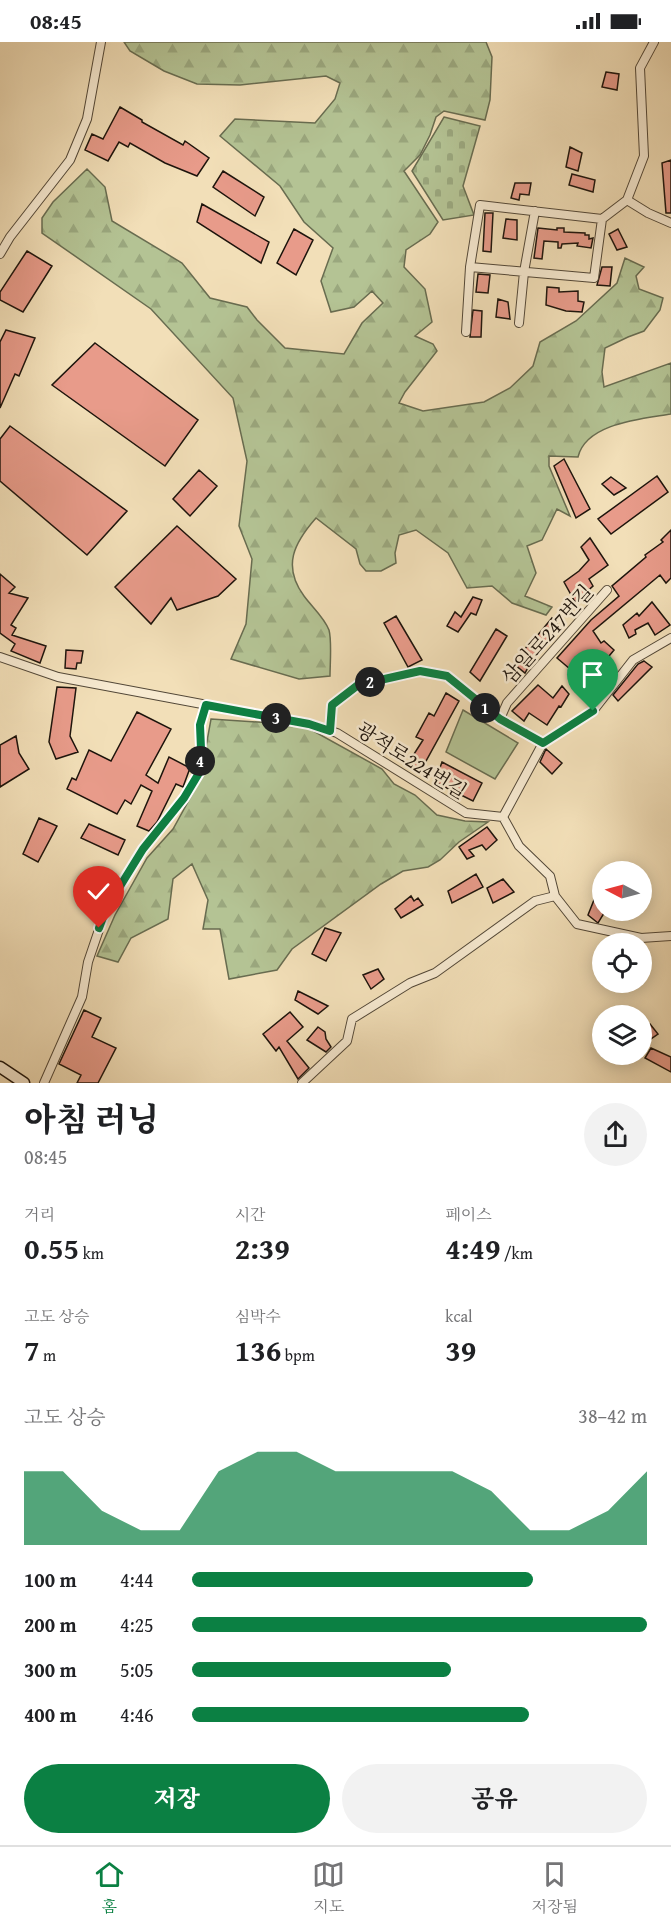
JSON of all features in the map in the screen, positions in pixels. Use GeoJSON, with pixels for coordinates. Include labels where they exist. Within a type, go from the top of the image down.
{"type":"FeatureCollection","features":[{"type":"Feature","properties":{"kind":"street"},"geometry":{"type":"LineString","coordinates":[[0,254],[10,237],[70,160],[87,118],[101,42]]}},
{"type":"Feature","properties":{"kind":"street"},"geometry":{"type":"LineString","coordinates":[[466,332],[470,267],[480,206],[602,219],[627,200],[644,156],[640,68],[654,42]]}},
{"type":"Feature","properties":{"kind":"street"},"geometry":{"type":"LineString","coordinates":[[627,200],[671,223]]}},
{"type":"Feature","properties":{"kind":"street"},"geometry":{"type":"LineString","coordinates":[[519,323],[524,272],[534,211]]}},
{"type":"Feature","properties":{"kind":"street"},"geometry":{"type":"LineString","coordinates":[[470,267],[594,278],[602,219]]}},
{"type":"Feature","properties":{"kind":"street","name":"삼일로247번길"},"geometry":{"type":"LineString","coordinates":[[500,719],[507,703],[608,590]]}},
{"type":"Feature","properties":{"kind":"street"},"geometry":{"type":"LineString","coordinates":[[671,638],[633,660],[593,711],[543,743],[503,816],[519,846],[550,876],[555,896],[577,924],[641,938],[671,936]]}},
{"type":"Feature","properties":{"kind":"street","name":"광적로224번길"},"geometry":{"type":"LineString","coordinates":[[0,657],[58,677],[309,724],[337,733],[466,813],[503,816]]}},
{"type":"Feature","properties":{"kind":"street"},"geometry":{"type":"LineString","coordinates":[[330,731],[332,705],[358,685],[420,671],[447,676],[500,719],[543,743]]}},
{"type":"Feature","properties":{"kind":"street"},"geometry":{"type":"LineString","coordinates":[[44,1083],[82,997],[88,962],[106,909],[143,849],[184,798],[199,773],[200,725],[206,705]]}},
{"type":"Feature","properties":{"kind":"street"},"geometry":{"type":"LineString","coordinates":[[302,1083],[347,1041],[352,1019],[410,983],[435,973],[535,901],[555,896]]}},
{"type":"Feature","properties":{"kind":"street"},"geometry":{"type":"LineString","coordinates":[[0,1067],[24,1083]]}},
{"type":"Feature","properties":{"kind":"green space"},"geometry":{"type":"Polygon","coordinates":[[[124,42],[486,42],[492,57],[490,100],[485,120],[444,111],[436,117],[420,155],[404,171],[438,222],[430,234],[406,250],[404,267],[425,289],[432,322],[415,336],[433,344],[437,351],[399,403],[423,411],[484,402],[510,388],[533,366],[540,342],[576,321],[617,283],[625,258],[644,267],[636,276],[639,289],[663,298],[660,310],[644,331],[605,348],[602,372],[604,387],[671,363],[671,414],[631,421],[603,430],[583,446],[578,457],[549,456],[549,466],[570,516],[557,509],[542,540],[527,546],[536,573],[525,596],[552,607],[546,615],[512,603],[492,586],[467,588],[448,553],[416,530],[399,535],[395,553],[396,563],[381,571],[366,571],[360,564],[356,549],[316,518],[297,546],[292,565],[297,585],[329,630],[330,676],[299,679],[231,659],[246,624],[252,559],[239,526],[247,461],[233,398],[151,309],[42,233],[42,218],[53,202],[87,169],[105,187],[112,221],[182,263],[210,298],[247,307],[285,348],[344,354],[362,323],[383,303],[372,291],[354,307],[331,312],[321,281],[333,248],[304,222],[280,186],[220,136],[235,119],[315,123],[335,99],[340,83],[326,76],[240,85],[197,84],[164,71],[130,51],[124,42]]]}},
{"type":"Feature","properties":{"kind":"green space"},"geometry":{"type":"Polygon","coordinates":[[[444,117],[480,126],[463,186],[474,215],[443,220],[412,171],[444,117]]]}},
{"type":"Feature","properties":{"kind":"green space"},"geometry":{"type":"Polygon","coordinates":[[[463,710],[518,743],[495,779],[446,752],[463,710]]]}},
{"type":"Feature","properties":{"kind":"green space"},"geometry":{"type":"Polygon","coordinates":[[[211,719],[288,724],[308,728],[382,769],[394,784],[415,795],[437,815],[465,821],[488,822],[428,867],[403,871],[381,884],[292,949],[277,970],[229,979],[220,929],[203,929],[208,900],[192,864],[173,879],[168,919],[131,938],[118,962],[97,956],[115,915],[147,858],[173,829],[200,780],[211,719]]]}},
{"type":"Feature","properties":{"kind":"building"},"geometry":{"type":"Polygon","coordinates":[[[606,72],[619,74],[617,90],[602,87],[606,72]]]}},
{"type":"Feature","properties":{"kind":"building"},"geometry":{"type":"Polygon","coordinates":[[[120,107],[183,145],[185,141],[209,158],[197,176],[165,163],[130,143],[128,147],[119,142],[108,161],[85,150],[92,134],[103,139],[120,107]]]}},
{"type":"Feature","properties":{"kind":"building"},"geometry":{"type":"Polygon","coordinates":[[[570,147],[582,153],[578,171],[566,167],[570,147]]]}},
{"type":"Feature","properties":{"kind":"building"},"geometry":{"type":"Polygon","coordinates":[[[671,160],[671,213],[666,213],[662,163],[671,160]]]}},
{"type":"Feature","properties":{"kind":"building"},"geometry":{"type":"Polygon","coordinates":[[[223,171],[264,197],[255,216],[213,187],[223,171]]]}},
{"type":"Feature","properties":{"kind":"building"},"geometry":{"type":"Polygon","coordinates":[[[572,174],[595,180],[593,192],[569,185],[572,174]]]}},
{"type":"Feature","properties":{"kind":"building"},"geometry":{"type":"Polygon","coordinates":[[[515,183],[531,183],[529,195],[520,194],[519,200],[511,198],[515,183]]]}},
{"type":"Feature","properties":{"kind":"building"},"geometry":{"type":"Polygon","coordinates":[[[202,204],[269,242],[261,263],[197,222],[202,204]]]}},
{"type":"Feature","properties":{"kind":"building"},"geometry":{"type":"Polygon","coordinates":[[[485,213],[493,213],[491,252],[483,251],[485,213]]]}},
{"type":"Feature","properties":{"kind":"building"},"geometry":{"type":"Polygon","coordinates":[[[506,219],[517,220],[517,240],[503,238],[506,219]]]}},
{"type":"Feature","properties":{"kind":"building"},"geometry":{"type":"Polygon","coordinates":[[[538,228],[557,230],[557,228],[564,228],[564,232],[585,233],[589,235],[589,239],[593,238],[591,248],[577,246],[578,243],[562,244],[561,248],[558,248],[558,242],[544,241],[542,259],[534,258],[538,228]]]}},
{"type":"Feature","properties":{"kind":"building"},"geometry":{"type":"Polygon","coordinates":[[[294,229],[313,240],[296,275],[277,263],[294,229]]]}},
{"type":"Feature","properties":{"kind":"building"},"geometry":{"type":"Polygon","coordinates":[[[618,229],[627,247],[617,250],[609,234],[618,229]]]}},
{"type":"Feature","properties":{"kind":"building"},"geometry":{"type":"Polygon","coordinates":[[[27,251],[52,266],[23,312],[0,300],[0,292],[27,251]]]}},
{"type":"Feature","properties":{"kind":"building"},"geometry":{"type":"Polygon","coordinates":[[[602,267],[612,267],[610,286],[597,285],[602,267]]]}},
{"type":"Feature","properties":{"kind":"building"},"geometry":{"type":"Polygon","coordinates":[[[478,274],[490,275],[488,293],[476,292],[478,274]]]}},
{"type":"Feature","properties":{"kind":"building"},"geometry":{"type":"Polygon","coordinates":[[[547,287],[559,288],[559,292],[578,291],[578,301],[584,302],[582,312],[566,311],[546,305],[547,287]]]}},
{"type":"Feature","properties":{"kind":"building"},"geometry":{"type":"Polygon","coordinates":[[[498,299],[508,302],[510,319],[496,317],[498,299]]]}},
{"type":"Feature","properties":{"kind":"building"},"geometry":{"type":"Polygon","coordinates":[[[473,310],[482,311],[481,337],[470,337],[473,310]]]}},
{"type":"Feature","properties":{"kind":"building"},"geometry":{"type":"Polygon","coordinates":[[[6,330],[35,338],[19,376],[15,374],[0,408],[0,342],[6,330]]]}},
{"type":"Feature","properties":{"kind":"building"},"geometry":{"type":"Polygon","coordinates":[[[95,343],[198,420],[165,466],[52,385],[95,343]]]}},
{"type":"Feature","properties":{"kind":"building"},"geometry":{"type":"Polygon","coordinates":[[[10,426],[127,511],[87,555],[0,481],[0,439],[10,426]]]}},
{"type":"Feature","properties":{"kind":"building"},"geometry":{"type":"Polygon","coordinates":[[[564,459],[590,509],[576,518],[554,466],[564,459]]]}},
{"type":"Feature","properties":{"kind":"building"},"geometry":{"type":"Polygon","coordinates":[[[199,470],[217,486],[190,516],[173,499],[199,470]]]}},
{"type":"Feature","properties":{"kind":"building"},"geometry":{"type":"Polygon","coordinates":[[[657,476],[668,492],[611,534],[598,519],[657,476]]]}},
{"type":"Feature","properties":{"kind":"building"},"geometry":{"type":"Polygon","coordinates":[[[611,477],[626,488],[614,495],[602,484],[611,477]]]}},
{"type":"Feature","properties":{"kind":"building"},"geometry":{"type":"Polygon","coordinates":[[[177,526],[236,579],[218,596],[177,610],[171,598],[151,624],[115,587],[177,526]]]}},
{"type":"Feature","properties":{"kind":"building"},"geometry":{"type":"Polygon","coordinates":[[[671,530],[671,578],[666,583],[660,575],[593,631],[601,643],[604,641],[614,650],[591,674],[579,659],[570,669],[557,658],[591,620],[619,596],[612,586],[646,557],[645,555],[663,542],[661,540],[671,530]]]}},
{"type":"Feature","properties":{"kind":"building"},"geometry":{"type":"Polygon","coordinates":[[[590,538],[608,565],[589,579],[593,586],[575,602],[564,582],[589,560],[581,547],[590,538]]]}},
{"type":"Feature","properties":{"kind":"building"},"geometry":{"type":"Polygon","coordinates":[[[0,574],[15,587],[9,593],[28,598],[11,625],[16,628],[12,635],[46,646],[40,663],[11,651],[15,644],[0,633],[0,574]]]}},
{"type":"Feature","properties":{"kind":"building"},"geometry":{"type":"Polygon","coordinates":[[[473,597],[482,600],[476,615],[471,613],[458,632],[447,626],[455,612],[461,617],[473,597]]]}},
{"type":"Feature","properties":{"kind":"building"},"geometry":{"type":"Polygon","coordinates":[[[652,602],[670,625],[655,635],[648,623],[635,630],[636,634],[629,638],[623,625],[637,613],[639,616],[652,602]]]}},
{"type":"Feature","properties":{"kind":"building"},"geometry":{"type":"Polygon","coordinates":[[[396,616],[422,660],[408,667],[384,623],[396,616]]]}},
{"type":"Feature","properties":{"kind":"building"},"geometry":{"type":"Polygon","coordinates":[[[552,618],[560,627],[543,647],[541,644],[525,673],[514,664],[552,618]]]}},
{"type":"Feature","properties":{"kind":"building"},"geometry":{"type":"Polygon","coordinates":[[[496,629],[507,636],[480,681],[470,672],[496,629]]]}},
{"type":"Feature","properties":{"kind":"building"},"geometry":{"type":"Polygon","coordinates":[[[66,650],[83,651],[81,663],[77,663],[76,669],[65,668],[66,650]]]}},
{"type":"Feature","properties":{"kind":"building"},"geometry":{"type":"Polygon","coordinates":[[[644,661],[652,667],[618,701],[613,695],[638,664],[644,661]]]}},
{"type":"Feature","properties":{"kind":"building"},"geometry":{"type":"Polygon","coordinates":[[[538,685],[553,698],[562,686],[569,694],[547,725],[529,713],[524,721],[512,711],[538,685]]]}},
{"type":"Feature","properties":{"kind":"building"},"geometry":{"type":"Polygon","coordinates":[[[57,687],[76,688],[70,736],[78,752],[56,759],[49,742],[57,687]]]}},
{"type":"Feature","properties":{"kind":"building"},"geometry":{"type":"Polygon","coordinates":[[[446,693],[459,701],[420,772],[407,765],[423,740],[416,737],[429,713],[434,716],[446,693]]]}},
{"type":"Feature","properties":{"kind":"building"},"geometry":{"type":"Polygon","coordinates":[[[137,712],[171,729],[146,775],[158,783],[169,757],[190,768],[183,787],[176,784],[157,822],[149,831],[137,826],[152,791],[141,785],[131,804],[125,800],[117,814],[67,789],[72,778],[76,780],[89,750],[111,761],[137,712]]]}},
{"type":"Feature","properties":{"kind":"building"},"geometry":{"type":"Polygon","coordinates":[[[16,736],[19,753],[29,769],[0,787],[0,745],[16,736]]]}},
{"type":"Feature","properties":{"kind":"building"},"geometry":{"type":"Polygon","coordinates":[[[546,749],[562,763],[552,774],[540,762],[546,749]]]}},
{"type":"Feature","properties":{"kind":"building"},"geometry":{"type":"Polygon","coordinates":[[[442,762],[482,783],[473,801],[435,782],[442,762]]]}},
{"type":"Feature","properties":{"kind":"building"},"geometry":{"type":"Polygon","coordinates":[[[39,818],[57,826],[38,862],[23,854],[39,818]]]}},
{"type":"Feature","properties":{"kind":"building"},"geometry":{"type":"Polygon","coordinates":[[[89,824],[125,840],[118,855],[81,838],[89,824]]]}},
{"type":"Feature","properties":{"kind":"building"},"geometry":{"type":"Polygon","coordinates":[[[487,827],[497,840],[486,850],[482,845],[469,850],[474,856],[467,859],[459,847],[487,827]]]}},
{"type":"Feature","properties":{"kind":"building"},"geometry":{"type":"Polygon","coordinates":[[[476,874],[483,887],[452,903],[448,891],[476,874]]]}},
{"type":"Feature","properties":{"kind":"building"},"geometry":{"type":"Polygon","coordinates":[[[503,879],[514,892],[493,903],[487,888],[503,879]]]}},
{"type":"Feature","properties":{"kind":"building"},"geometry":{"type":"Polygon","coordinates":[[[411,896],[414,901],[418,898],[423,905],[401,918],[395,909],[411,896]]]}},
{"type":"Feature","properties":{"kind":"building"},"geometry":{"type":"Polygon","coordinates":[[[592,905],[592,918],[588,915],[592,905]]]}},
{"type":"Feature","properties":{"kind":"building"},"geometry":{"type":"Polygon","coordinates":[[[325,928],[341,933],[326,961],[312,954],[325,928]]]}},
{"type":"Feature","properties":{"kind":"building"},"geometry":{"type":"Polygon","coordinates":[[[378,969],[384,979],[371,989],[363,975],[378,969]]]}},
{"type":"Feature","properties":{"kind":"building"},"geometry":{"type":"Polygon","coordinates":[[[298,991],[328,1006],[318,1014],[295,1000],[298,991]]]}},
{"type":"Feature","properties":{"kind":"building"},"geometry":{"type":"Polygon","coordinates":[[[84,1010],[101,1018],[92,1037],[116,1048],[98,1083],[77,1083],[81,1075],[59,1064],[84,1010]]]}},
{"type":"Feature","properties":{"kind":"building"},"geometry":{"type":"Polygon","coordinates":[[[290,1012],[303,1027],[287,1041],[309,1068],[298,1079],[279,1047],[276,1051],[263,1034],[290,1012]]]}},
{"type":"Feature","properties":{"kind":"building"},"geometry":{"type":"Polygon","coordinates":[[[652,1026],[658,1034],[652,1038],[652,1026]]]}},
{"type":"Feature","properties":{"kind":"building"},"geometry":{"type":"Polygon","coordinates":[[[318,1027],[325,1032],[331,1047],[326,1052],[307,1040],[318,1027]]]}},
{"type":"Feature","properties":{"kind":"building"},"geometry":{"type":"Polygon","coordinates":[[[652,1048],[671,1057],[671,1072],[652,1062],[652,1048]]]}},
{"type":"Feature","properties":{"kind":"route"},"geometry":{"type":"LineString","coordinates":[[99,928],[106,909],[143,849],[184,798],[199,773],[200,725],[206,705],[309,724],[330,731],[332,705],[358,685],[420,671],[447,676],[500,719],[543,743],[593,711]]}}]}
